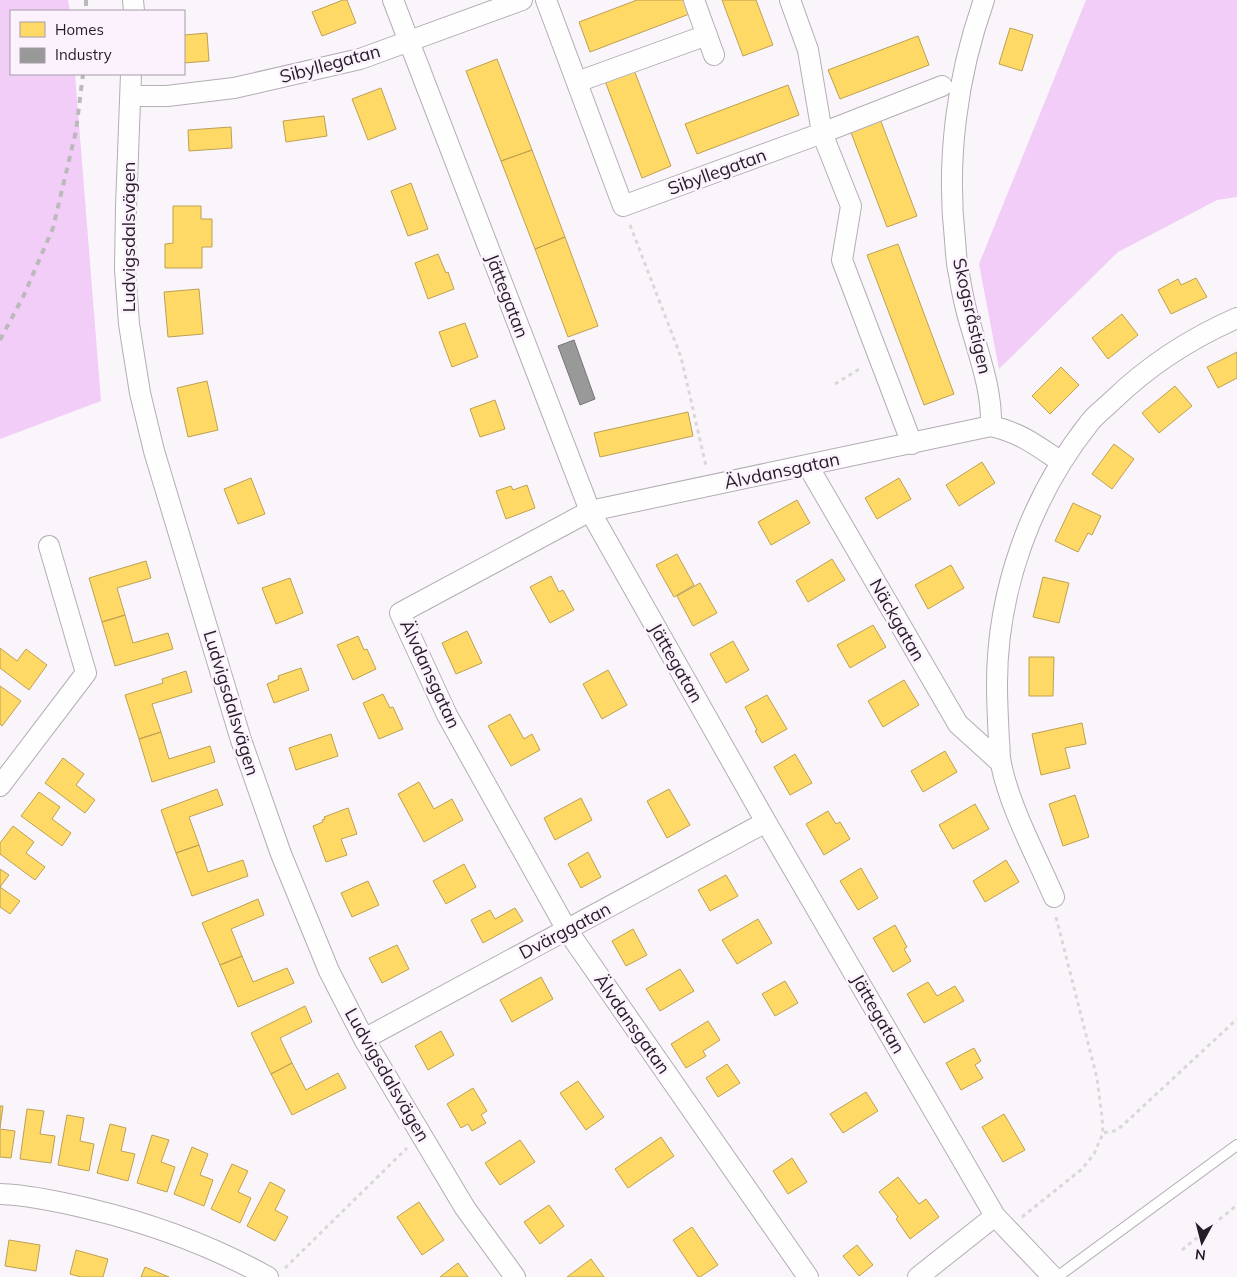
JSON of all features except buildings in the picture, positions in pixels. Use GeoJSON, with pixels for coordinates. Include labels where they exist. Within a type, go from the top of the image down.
{"type":"FeatureCollection","features":[{"type":"Feature","properties":{"kind":"street","name":"Jättegatan"},"geometry":{"type":"LineString","coordinates":[[392,0],[590,511],[766,822],[1001,1223],[1053,1277]]}},
{"type":"Feature","properties":{"kind":"street","name":"Sibyllegatan"},"geometry":{"type":"LineString","coordinates":[[131,96],[168,96],[234,88],[360,59],[522,0]]}},
{"type":"Feature","properties":{"kind":"street"},"geometry":{"type":"LineString","coordinates":[[546,0],[623,206]]}},
{"type":"Feature","properties":{"kind":"street"},"geometry":{"type":"LineString","coordinates":[[694,0],[714,55]]}},
{"type":"Feature","properties":{"kind":"street","name":"Skogsråstigen"},"geometry":{"type":"LineString","coordinates":[[984,0],[963,79],[956,117],[952,175],[952,220],[958,272],[992,407],[991,426]]}},
{"type":"Feature","properties":{"kind":"street"},"geometry":{"type":"LineString","coordinates":[[792,1],[808,50],[822,133],[850,206],[842,260],[912,444]]}},
{"type":"Feature","properties":{"kind":"street"},"geometry":{"type":"LineString","coordinates":[[577,82],[707,35]]}},
{"type":"Feature","properties":{"kind":"street","name":"Ludvigsdalsvägen"},"geometry":{"type":"LineString","coordinates":[[132,75],[125,269],[130,324],[140,393],[150,435],[241,740],[275,837],[329,970],[364,1039],[465,1208],[515,1277]]}},
{"type":"Feature","properties":{"kind":"street","name":"Sibyllegatan"},"geometry":{"type":"LineString","coordinates":[[623,206],[822,133],[942,86]]}},
{"type":"Feature","properties":{"kind":"street"},"geometry":{"type":"LineString","coordinates":[[1054,897],[1018,815],[1000,763],[996,706],[997,665],[1003,614],[1021,545],[1061,462],[1091,421],[1123,390],[1158,362],[1193,338],[1237,318]]}},
{"type":"Feature","properties":{"kind":"street","name":"Älvdansgatan"},"geometry":{"type":"LineString","coordinates":[[808,1277],[567,930],[447,715],[400,613],[590,511],[991,426],[1012,431],[1061,462]]}},
{"type":"Feature","properties":{"kind":"street","name":"Näckgatan"},"geometry":{"type":"LineString","coordinates":[[808,466],[958,724],[1000,763]]}},
{"type":"Feature","properties":{"kind":"street"},"geometry":{"type":"LineString","coordinates":[[0,786],[86,673],[49,546]]}},
{"type":"Feature","properties":{"kind":"street","name":"Dvärggatan"},"geometry":{"type":"LineString","coordinates":[[364,1039],[766,822]]}},
{"type":"Feature","properties":{"kind":"street"},"geometry":{"type":"LineString","coordinates":[[0,1194],[63,1202],[126,1218],[179,1235],[243,1263],[275,1274]]}},
{"type":"Feature","properties":{"kind":"street"},"geometry":{"type":"LineString","coordinates":[[918,1277],[1001,1223]]}},
{"type":"Feature","properties":{"kind":"lane"},"geometry":{"type":"LineString","coordinates":[[1057,1277],[1237,1145]]}},
{"type":"Feature","properties":{"kind":"path"},"geometry":{"type":"LineString","coordinates":[[623,206],[682,357],[710,486]]}},
{"type":"Feature","properties":{"kind":"path"},"geometry":{"type":"LineString","coordinates":[[836,384],[879,357]]}},
{"type":"Feature","properties":{"kind":"path"},"geometry":{"type":"LineString","coordinates":[[1001,1223],[1082,1169],[1094,1154],[1103,1133],[1096,1078],[1056,920],[1054,897]]}},
{"type":"Feature","properties":{"kind":"path"},"geometry":{"type":"LineString","coordinates":[[1103,1133],[1114,1131],[1122,1126],[1237,1019]]}},
{"type":"Feature","properties":{"kind":"path"},"geometry":{"type":"LineString","coordinates":[[275,1274],[421,1134]]}},
{"type":"Feature","properties":{"kind":"path"},"geometry":{"type":"LineString","coordinates":[[1182,1250],[1237,1205]]}},
{"type":"Feature","properties":{"kind":"shaded area"},"geometry":{"type":"Polygon","coordinates":[[[0,0],[68,0],[70,10],[10,10],[10,75],[75,75],[101,401],[0,439],[0,0]]]}},
{"type":"Feature","properties":{"kind":"shaded area"},"geometry":{"type":"Polygon","coordinates":[[[1086,0],[1237,0],[1237,197],[1217,200],[1118,252],[999,369],[979,264],[1086,0]]]}},
{"type":"Feature","properties":{"kind":"railway"},"geometry":{"type":"LineString","coordinates":[[86,0],[86,10]]}},
{"type":"Feature","properties":{"kind":"railway"},"geometry":{"type":"LineString","coordinates":[[0,340],[24,295],[53,228],[76,131],[83,75]]}}]}
